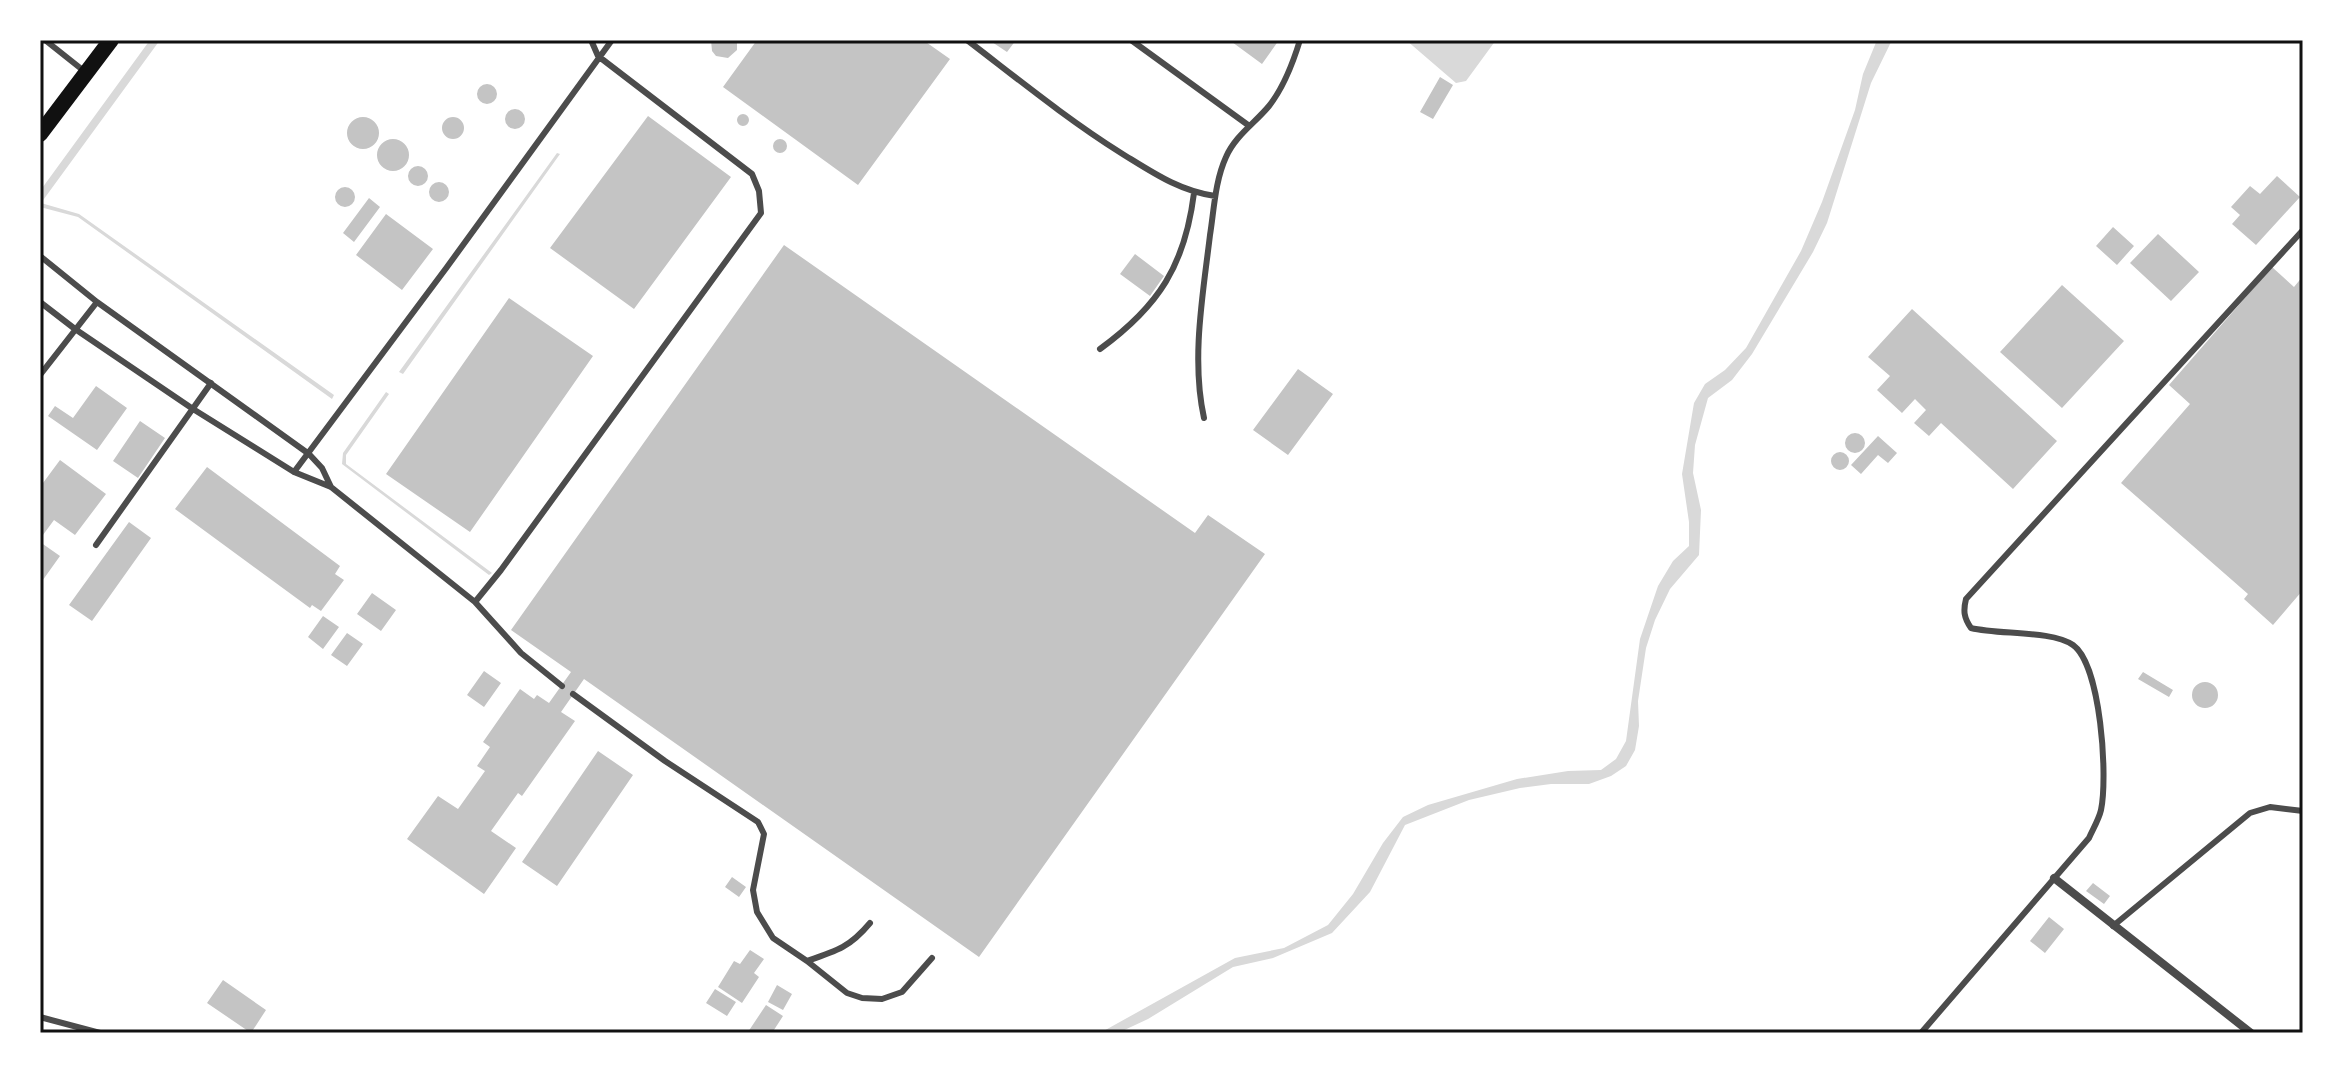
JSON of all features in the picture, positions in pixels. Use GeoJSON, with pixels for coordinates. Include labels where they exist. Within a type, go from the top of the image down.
{"type":"FeatureCollection","features":[{"type":"Feature","properties":{"kind":"main road"},"geometry":{"type":"LineString","coordinates":[[40,134],[111,40]]}},
{"type":"Feature","properties":{"kind":"street"},"geometry":{"type":"LineString","coordinates":[[2054,878],[2251,1033]]}},
{"type":"Feature","properties":{"kind":"lane"},"geometry":{"type":"LineString","coordinates":[[45,40],[86,74]]}},
{"type":"Feature","properties":{"kind":"lane"},"geometry":{"type":"LineString","coordinates":[[475,602],[761,213],[759,191],[752,174],[598,56],[591,40]]}},
{"type":"Feature","properties":{"kind":"lane"},"geometry":{"type":"LineString","coordinates":[[294,472],[612,40]]}},
{"type":"Feature","properties":{"kind":"lane"},"geometry":{"type":"LineString","coordinates":[[967,40],[1071,121],[1171,184],[1194,193],[1215,196]]}},
{"type":"Feature","properties":{"kind":"lane"},"geometry":{"type":"LineString","coordinates":[[1131,40],[1248,125]]}},
{"type":"Feature","properties":{"kind":"lane"},"geometry":{"type":"LineString","coordinates":[[1204,418],[1199,395],[1201,303],[1215,196],[1226,157],[1248,125],[1269,106],[1292,67],[1300,40]]}},
{"type":"Feature","properties":{"kind":"lane"},"geometry":{"type":"LineString","coordinates":[[1100,349],[1131,327],[1175,269],[1189,229],[1194,193]]}},
{"type":"Feature","properties":{"kind":"lane"},"geometry":{"type":"LineString","coordinates":[[1921,1033],[2089,838],[2101,813],[2104,793],[2101,727],[2084,658],[2074,646],[2061,639],[1992,633],[1971,628],[1965,620],[1966,599],[2303,230]]}},
{"type":"Feature","properties":{"kind":"lane"},"geometry":{"type":"LineString","coordinates":[[40,256],[97,302],[309,454],[322,468],[331,487]]}},
{"type":"Feature","properties":{"kind":"lane"},"geometry":{"type":"LineString","coordinates":[[40,302],[193,409],[294,472],[331,487],[475,602],[521,653],[562,686]]}},
{"type":"Feature","properties":{"kind":"lane"},"geometry":{"type":"LineString","coordinates":[[40,375],[97,302]]}},
{"type":"Feature","properties":{"kind":"lane"},"geometry":{"type":"LineString","coordinates":[[96,545],[211,383]]}},
{"type":"Feature","properties":{"kind":"lane"},"geometry":{"type":"LineString","coordinates":[[573,694],[665,761],[758,822],[764,834],[753,890],[757,912],[773,938],[847,993],[882,999],[902,992],[932,958]]}},
{"type":"Feature","properties":{"kind":"lane"},"geometry":{"type":"LineString","coordinates":[[2113,926],[2250,813],[2270,807],[2303,811]]}},
{"type":"Feature","properties":{"kind":"lane"},"geometry":{"type":"LineString","coordinates":[[807,961],[842,950],[870,923]]}},
{"type":"Feature","properties":{"kind":"lane"},"geometry":{"type":"LineString","coordinates":[[40,1017],[100,1033]]}},
{"type":"Feature","properties":{"kind":"shaded area"},"geometry":{"type":"Polygon","coordinates":[[[150,40],[160,40],[41,203],[79,214],[334,395],[332,399],[78,217],[40,207],[40,191],[150,40]]]}},
{"type":"Feature","properties":{"kind":"shaded area"},"geometry":{"type":"Polygon","coordinates":[[[1406,40],[1496,40],[1466,81],[1456,83],[1406,40]]]}},
{"type":"Feature","properties":{"kind":"shaded area"},"geometry":{"type":"Polygon","coordinates":[[[1877,40],[1892,40],[1871,83],[1827,223],[1752,354],[1732,380],[1708,398],[1695,445],[1693,473],[1701,510],[1699,555],[1670,589],[1655,620],[1646,648],[1635,750],[1626,766],[1611,776],[1589,784],[1520,788],[1469,800],[1405,825],[1370,892],[1332,933],[1273,958],[1233,967],[1148,1019],[1118,1033],[1100,1033],[1235,958],[1284,948],[1328,925],[1353,894],[1383,843],[1403,817],[1428,805],[1517,779],[1568,771],[1601,770],[1616,759],[1626,741],[1640,639],[1658,586],[1673,561],[1689,546],[1682,474],[1694,403],[1705,384],[1725,370],[1746,348],[1801,251],[1822,202],[1877,40]]]}},
{"type":"Feature","properties":{"kind":"shaded area"},"geometry":{"type":"Polygon","coordinates":[[[557,153],[560,154],[403,374],[399,372],[557,153]]]}},
{"type":"Feature","properties":{"kind":"shaded area"},"geometry":{"type":"Polygon","coordinates":[[[386,392],[389,394],[346,455],[346,464],[492,573],[489,575],[342,464],[343,453],[386,392]]]}},
{"type":"Feature","properties":{"kind":"building"},"geometry":{"type":"Polygon","coordinates":[[[711,40],[737,40],[737,50],[728,58],[716,56],[711,40]]]}},
{"type":"Feature","properties":{"kind":"building"},"geometry":{"type":"Polygon","coordinates":[[[757,40],[923,40],[950,59],[858,185],[723,87],[757,40]]]}},
{"type":"Feature","properties":{"kind":"building"},"geometry":{"type":"Polygon","coordinates":[[[989,40],[1016,40],[1007,52],[989,40]]]}},
{"type":"Feature","properties":{"kind":"building"},"geometry":{"type":"Polygon","coordinates":[[[1279,40],[1262,64],[1232,42],[1279,40]]]}},
{"type":"Feature","properties":{"kind":"building"},"geometry":{"type":"Polygon","coordinates":[[[1440,77],[1453,85],[1433,119],[1420,112],[1440,77]]]}},
{"type":"Feature","properties":{"kind":"building"},"geometry":{"type":"Polygon","coordinates":[[[487,84],[494,87],[497,94],[494,101],[487,104],[480,101],[477,94],[480,87],[487,84]]]}},
{"type":"Feature","properties":{"kind":"building"},"geometry":{"type":"Polygon","coordinates":[[[515,109],[522,112],[525,119],[522,126],[515,129],[508,126],[505,119],[508,112],[515,109]]]}},
{"type":"Feature","properties":{"kind":"building"},"geometry":{"type":"Polygon","coordinates":[[[743,114],[749,120],[743,126],[737,120],[743,114]]]}},
{"type":"Feature","properties":{"kind":"building"},"geometry":{"type":"Polygon","coordinates":[[[648,116],[731,177],[634,309],[550,248],[648,116]]]}},
{"type":"Feature","properties":{"kind":"building"},"geometry":{"type":"Polygon","coordinates":[[[363,117],[374,122],[379,133],[374,144],[363,149],[352,144],[347,133],[352,122],[363,117]]]}},
{"type":"Feature","properties":{"kind":"building"},"geometry":{"type":"Polygon","coordinates":[[[453,117],[461,120],[464,128],[461,136],[453,139],[445,136],[442,128],[445,120],[453,117]]]}},
{"type":"Feature","properties":{"kind":"building"},"geometry":{"type":"Polygon","coordinates":[[[393,139],[404,144],[409,155],[404,166],[393,171],[382,166],[377,155],[382,144],[393,139]]]}},
{"type":"Feature","properties":{"kind":"building"},"geometry":{"type":"Polygon","coordinates":[[[780,139],[787,146],[780,153],[773,146],[780,139]]]}},
{"type":"Feature","properties":{"kind":"building"},"geometry":{"type":"Polygon","coordinates":[[[418,166],[425,169],[428,176],[425,183],[418,186],[411,183],[408,176],[411,169],[418,166]]]}},
{"type":"Feature","properties":{"kind":"building"},"geometry":{"type":"Polygon","coordinates":[[[2277,176],[2300,197],[2256,245],[2232,224],[2240,215],[2231,207],[2250,186],[2260,194],[2277,176]]]}},
{"type":"Feature","properties":{"kind":"building"},"geometry":{"type":"Polygon","coordinates":[[[439,182],[446,185],[449,192],[446,199],[439,202],[432,199],[429,192],[432,185],[439,182]]]}},
{"type":"Feature","properties":{"kind":"building"},"geometry":{"type":"Polygon","coordinates":[[[345,187],[352,190],[355,197],[352,204],[345,207],[338,204],[335,197],[338,190],[345,187]]]}},
{"type":"Feature","properties":{"kind":"building"},"geometry":{"type":"Polygon","coordinates":[[[369,198],[380,207],[354,242],[343,233],[369,198]]]}},
{"type":"Feature","properties":{"kind":"building"},"geometry":{"type":"Polygon","coordinates":[[[386,214],[433,249],[402,290],[356,255],[386,214]]]}},
{"type":"Feature","properties":{"kind":"building"},"geometry":{"type":"Polygon","coordinates":[[[2113,227],[2134,246],[2117,265],[2096,246],[2113,227]]]}},
{"type":"Feature","properties":{"kind":"building"},"geometry":{"type":"Polygon","coordinates":[[[2158,234],[2199,272],[2171,301],[2130,263],[2158,234]]]}},
{"type":"Feature","properties":{"kind":"building"},"geometry":{"type":"Polygon","coordinates":[[[784,245],[1195,533],[1208,515],[1265,554],[979,957],[584,679],[561,712],[575,721],[522,796],[518,793],[491,831],[516,848],[484,894],[407,839],[438,796],[458,809],[485,771],[477,766],[490,747],[483,742],[520,689],[534,699],[537,695],[549,703],[571,672],[511,630],[784,245]]]}},
{"type":"Feature","properties":{"kind":"building"},"geometry":{"type":"Polygon","coordinates":[[[1135,254],[1164,276],[1150,296],[1120,274],[1135,254]]]}},
{"type":"Feature","properties":{"kind":"building"},"geometry":{"type":"Polygon","coordinates":[[[2272,267],[2294,287],[2303,276],[2303,571],[2300,575],[2303,577],[2303,590],[2273,625],[2244,599],[2248,594],[2121,483],[2190,404],[2169,385],[2272,267]]]}},
{"type":"Feature","properties":{"kind":"building"},"geometry":{"type":"Polygon","coordinates":[[[2062,285],[2124,341],[2062,408],[2000,352],[2062,285]]]}},
{"type":"Feature","properties":{"kind":"building"},"geometry":{"type":"Polygon","coordinates":[[[509,298],[593,356],[470,532],[386,474],[509,298]]]}},
{"type":"Feature","properties":{"kind":"building"},"geometry":{"type":"Polygon","coordinates":[[[1912,309],[2057,441],[2013,489],[1941,423],[1929,436],[1914,423],[1926,410],[1915,399],[1902,413],[1877,390],[1890,376],[1868,357],[1912,309]]]}},
{"type":"Feature","properties":{"kind":"building"},"geometry":{"type":"Polygon","coordinates":[[[1298,369],[1333,394],[1288,455],[1253,430],[1298,369]]]}},
{"type":"Feature","properties":{"kind":"building"},"geometry":{"type":"Polygon","coordinates":[[[96,386],[127,408],[97,450],[48,416],[55,406],[73,418],[96,386]]]}},
{"type":"Feature","properties":{"kind":"building"},"geometry":{"type":"Polygon","coordinates":[[[140,421],[165,438],[138,478],[113,461],[140,421]]]}},
{"type":"Feature","properties":{"kind":"building"},"geometry":{"type":"Polygon","coordinates":[[[1855,433],[1862,436],[1865,443],[1862,450],[1855,453],[1848,450],[1845,443],[1848,436],[1855,433]]]}},
{"type":"Feature","properties":{"kind":"building"},"geometry":{"type":"Polygon","coordinates":[[[1878,436],[1897,453],[1888,463],[1878,455],[1861,474],[1851,465],[1878,436]]]}},
{"type":"Feature","properties":{"kind":"building"},"geometry":{"type":"Polygon","coordinates":[[[1836,452],[1844,452],[1849,461],[1847,468],[1836,470],[1831,465],[1831,457],[1836,452]]]}},
{"type":"Feature","properties":{"kind":"building"},"geometry":{"type":"Polygon","coordinates":[[[60,460],[106,494],[75,535],[54,520],[40,539],[40,487],[60,460]]]}},
{"type":"Feature","properties":{"kind":"building"},"geometry":{"type":"Polygon","coordinates":[[[207,467],[340,566],[335,574],[344,580],[321,611],[312,605],[310,608],[175,509],[207,467]]]}},
{"type":"Feature","properties":{"kind":"building"},"geometry":{"type":"Polygon","coordinates":[[[129,522],[151,538],[92,621],[69,605],[129,522]]]}},
{"type":"Feature","properties":{"kind":"building"},"geometry":{"type":"Polygon","coordinates":[[[40,542],[60,556],[40,584],[40,542]]]}},
{"type":"Feature","properties":{"kind":"building"},"geometry":{"type":"Polygon","coordinates":[[[372,593],[396,610],[381,631],[357,614],[372,593]]]}},
{"type":"Feature","properties":{"kind":"building"},"geometry":{"type":"Polygon","coordinates":[[[323,616],[339,627],[323,649],[308,637],[323,616]]]}},
{"type":"Feature","properties":{"kind":"building"},"geometry":{"type":"Polygon","coordinates":[[[347,633],[363,644],[347,666],[331,655],[347,633]]]}},
{"type":"Feature","properties":{"kind":"building"},"geometry":{"type":"Polygon","coordinates":[[[484,671],[501,683],[484,707],[467,695],[484,671]]]}},
{"type":"Feature","properties":{"kind":"building"},"geometry":{"type":"Polygon","coordinates":[[[2143,672],[2173,690],[2169,697],[2138,679],[2143,672]]]}},
{"type":"Feature","properties":{"kind":"building"},"geometry":{"type":"Polygon","coordinates":[[[2205,682],[2214,686],[2218,695],[2214,704],[2205,708],[2196,704],[2192,695],[2196,686],[2205,682]]]}},
{"type":"Feature","properties":{"kind":"building"},"geometry":{"type":"Polygon","coordinates":[[[598,751],[633,775],[557,886],[522,862],[598,751]]]}},
{"type":"Feature","properties":{"kind":"building"},"geometry":{"type":"Polygon","coordinates":[[[732,877],[746,887],[739,897],[725,887],[732,877]]]}},
{"type":"Feature","properties":{"kind":"building"},"geometry":{"type":"Polygon","coordinates":[[[2093,883],[2110,896],[2104,904],[2086,891],[2093,883]]]}},
{"type":"Feature","properties":{"kind":"building"},"geometry":{"type":"Polygon","coordinates":[[[2049,917],[2064,929],[2045,953],[2030,941],[2049,917]]]}},
{"type":"Feature","properties":{"kind":"building"},"geometry":{"type":"Polygon","coordinates":[[[750,950],[764,959],[754,973],[759,977],[742,1003],[718,987],[734,961],[740,964],[750,950]]]}},
{"type":"Feature","properties":{"kind":"building"},"geometry":{"type":"Polygon","coordinates":[[[223,980],[266,1010],[251,1033],[207,1003],[223,980]]]}},
{"type":"Feature","properties":{"kind":"building"},"geometry":{"type":"Polygon","coordinates":[[[777,985],[792,994],[783,1010],[768,1002],[777,985]]]}},
{"type":"Feature","properties":{"kind":"building"},"geometry":{"type":"Polygon","coordinates":[[[715,989],[736,1002],[727,1016],[706,1003],[715,989]]]}},
{"type":"Feature","properties":{"kind":"building"},"geometry":{"type":"Polygon","coordinates":[[[766,1005],[783,1016],[772,1033],[748,1032],[766,1005]]]}}]}
